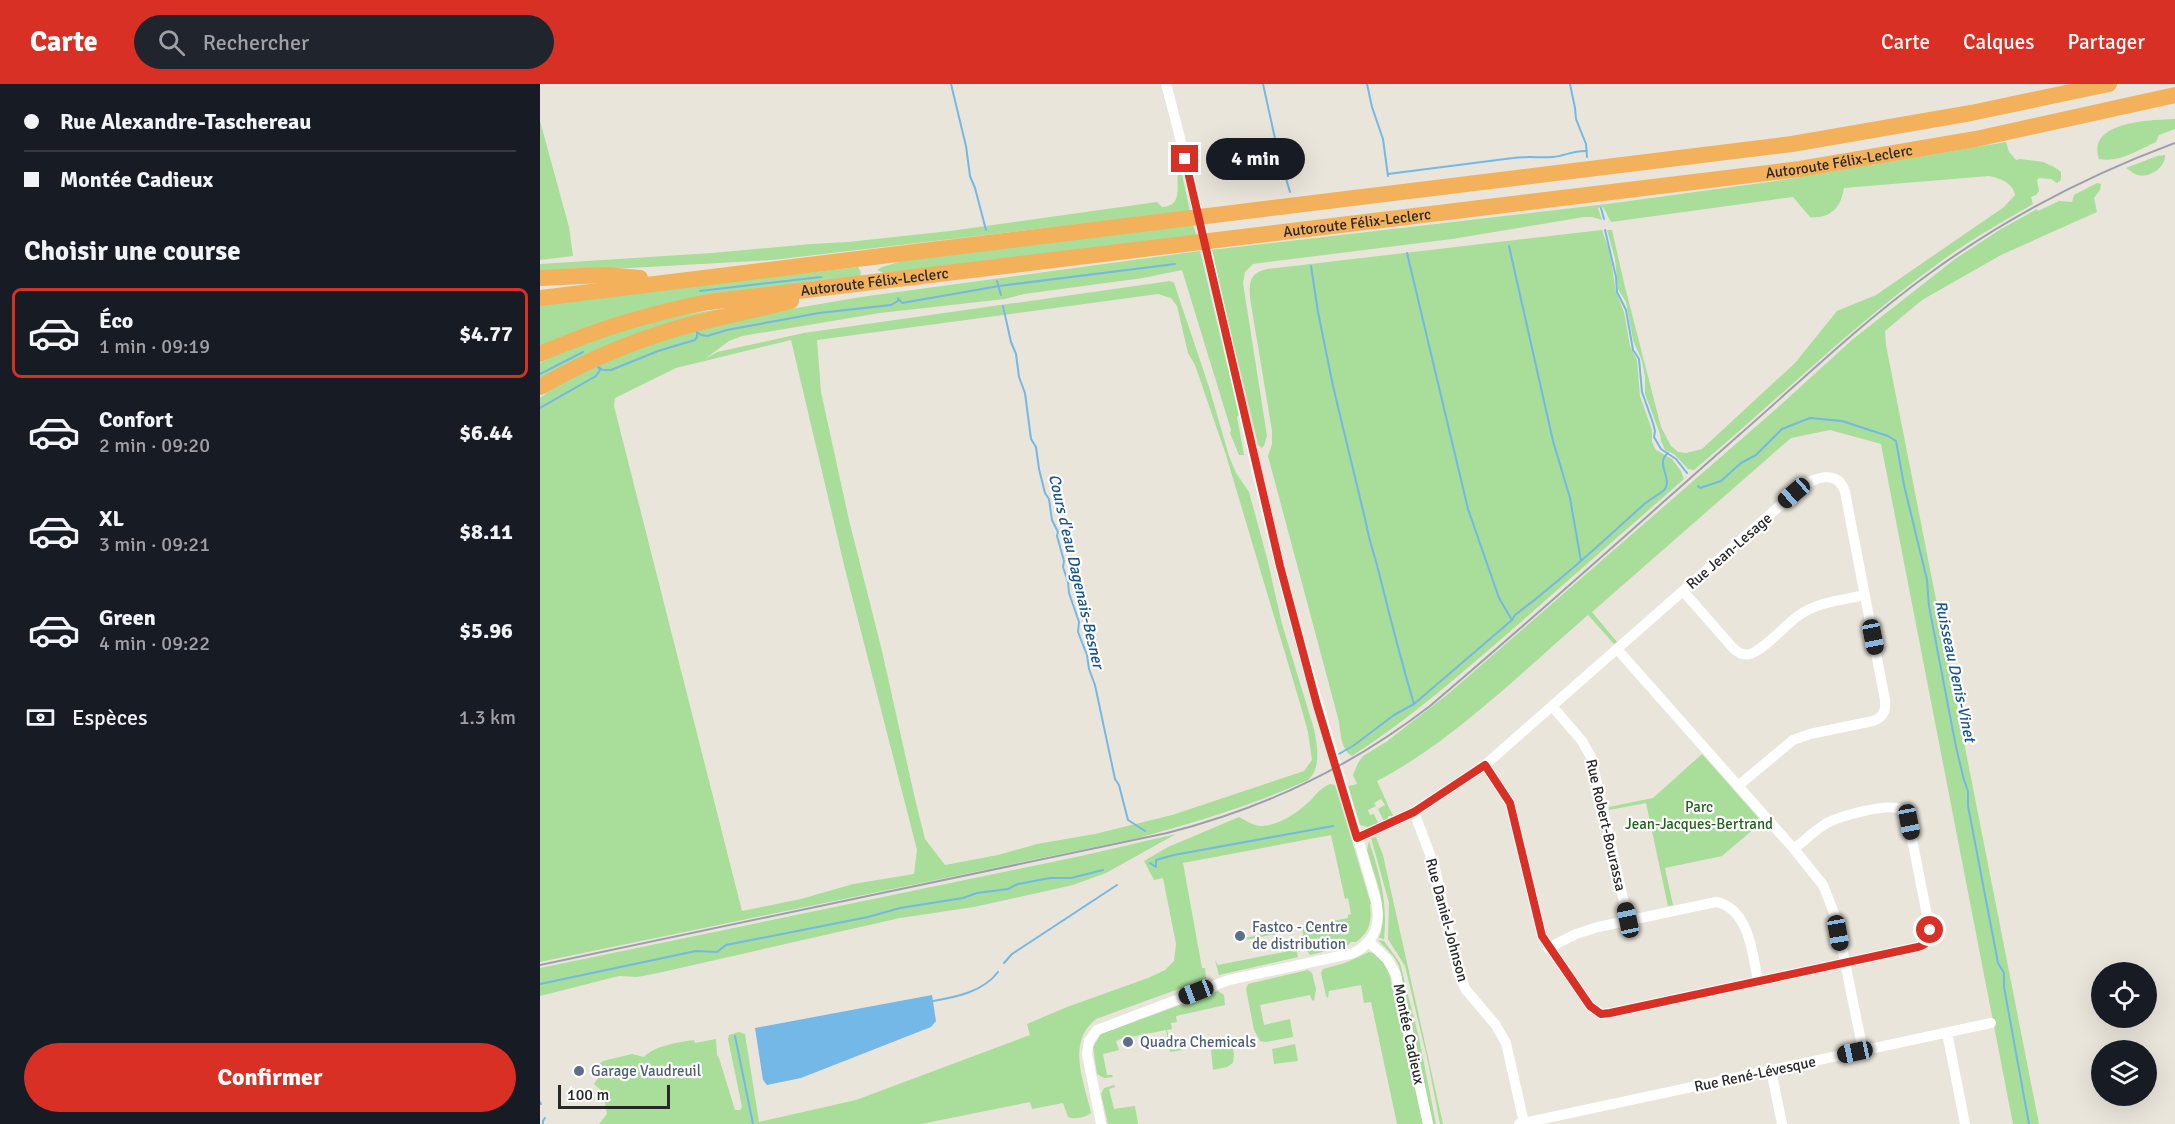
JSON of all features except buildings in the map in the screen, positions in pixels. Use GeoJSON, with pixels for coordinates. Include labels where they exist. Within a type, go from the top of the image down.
{"type":"FeatureCollection","features":[{"type":"Feature","properties":{"kind":"highway","name":"Autoroute Félix-Leclerc"},"geometry":{"type":"LineString","coordinates":[[540,298],[1780,146],[1971,113],[2109,84]]}},
{"type":"Feature","properties":{"kind":"highway","name":"Autoroute Félix-Leclerc"},"geometry":{"type":"LineString","coordinates":[[540,354],[617,324],[709,302],[1800,169],[1987,137],[2175,95]]}},
{"type":"Feature","properties":{"kind":"highway"},"geometry":{"type":"LineString","coordinates":[[540,278],[604,275],[680,280]]}},
{"type":"Feature","properties":{"kind":"highway"},"geometry":{"type":"LineString","coordinates":[[540,387],[601,356],[675,329],[870,282]]}},
{"type":"Feature","properties":{"kind":"street"},"geometry":{"type":"LineString","coordinates":[[1101,1124],[1087,1054],[1089,1041],[1097,1029],[1214,985],[1350,954],[1369,942],[1377,928],[1378,911],[1317,705],[1280,566],[1166,84]]}},
{"type":"Feature","properties":{"kind":"street","name":"Rue Jean-Lesage"},"geometry":{"type":"LineString","coordinates":[[1357,838],[1414,812],[1485,765],[1800,488],[1815,479],[1829,477],[1838,480],[1844,488],[1885,700],[1884,714],[1873,722],[1810,734],[1793,740],[1738,786]]}},
{"type":"Feature","properties":{"kind":"street"},"geometry":{"type":"LineString","coordinates":[[1683,591],[1733,648],[1746,654],[1757,650],[1806,611],[1828,602],[1865,595]]}},
{"type":"Feature","properties":{"kind":"street"},"geometry":{"type":"LineString","coordinates":[[1617,649],[1818,878],[1827,893],[1836,918],[1863,1051]]}},
{"type":"Feature","properties":{"kind":"street","name":"Rue Robert-Bourassa"},"geometry":{"type":"LineString","coordinates":[[1552,706],[1582,741],[1593,762],[1628,920]]}},
{"type":"Feature","properties":{"kind":"street"},"geometry":{"type":"LineString","coordinates":[[1485,765],[1510,803],[1538,928],[1548,948],[1590,1006],[1601,1014],[1918,947],[1928,940],[1929,926],[1907,817],[1901,809],[1892,807],[1840,817],[1822,826],[1794,849]]}},
{"type":"Feature","properties":{"kind":"street","name":"Rue Daniel-Johnson"},"geometry":{"type":"LineString","coordinates":[[1414,812],[1435,868],[1458,973],[1466,990],[1495,1024],[1506,1043],[1522,1123]]}},
{"type":"Feature","properties":{"kind":"street"},"geometry":{"type":"LineString","coordinates":[[1548,948],[1576,934],[1712,902],[1724,904],[1747,930],[1758,982]]}},
{"type":"Feature","properties":{"kind":"street","name":"Montée Cadieux"},"geometry":{"type":"LineString","coordinates":[[1369,942],[1387,959],[1396,975],[1428,1124]]}},
{"type":"Feature","properties":{"kind":"street","name":"Rue René-Lévesque"},"geometry":{"type":"LineString","coordinates":[[1522,1123],[1990,1023]]}},
{"type":"Feature","properties":{"kind":"street"},"geometry":{"type":"LineString","coordinates":[[1947,1033],[1965,1124]]}},
{"type":"Feature","properties":{"kind":"street"},"geometry":{"type":"LineString","coordinates":[[1771,1070],[1782,1124]]}},
{"type":"Feature","properties":{"kind":"green space"},"geometry":{"type":"Polygon","coordinates":[[[2175,119],[2175,129],[2159,135],[2156,142],[2121,157],[2099,159],[2098,146],[2102,137],[2111,130],[2137,122],[2175,119]]]}},
{"type":"Feature","properties":{"kind":"green space"},"geometry":{"type":"Polygon","coordinates":[[[540,121],[569,227],[573,256],[540,260],[540,121]]]}},
{"type":"Feature","properties":{"kind":"green space"},"geometry":{"type":"Polygon","coordinates":[[[2006,142],[2009,152],[2016,160],[2043,162],[2061,172],[2061,180],[2057,183],[2051,179],[2039,178],[2037,180],[2039,191],[2031,197],[2033,204],[1963,246],[1876,311],[1694,470],[1688,469],[1674,454],[1665,450],[1661,441],[1645,394],[1642,361],[1633,340],[1626,302],[1618,289],[1615,259],[1607,230],[1612,230],[1661,427],[1671,446],[1678,452],[1686,453],[1702,449],[1795,363],[1837,311],[1876,295],[2004,207],[2015,195],[2012,187],[2002,180],[1989,176],[1844,188],[1834,210],[1817,217],[1810,217],[1793,197],[1611,222],[1603,207],[1598,208],[1602,220],[1584,217],[1452,239],[1253,264],[1245,272],[1243,283],[1267,436],[1264,446],[1261,448],[1258,444],[1211,250],[1607,204],[1776,181],[2006,142]]]}},
{"type":"Feature","properties":{"kind":"green space"},"geometry":{"type":"Polygon","coordinates":[[[2165,155],[2159,168],[2150,174],[2135,174],[2126,168],[2157,156],[2165,155]]]}},
{"type":"Feature","properties":{"kind":"green space"},"geometry":{"type":"Polygon","coordinates":[[[1181,170],[1190,211],[772,260],[540,273],[540,264],[848,242],[950,231],[1157,202],[1162,207],[1169,206],[1176,199],[1178,172],[1181,170]]]}},
{"type":"Feature","properties":{"kind":"green space"},"geometry":{"type":"Polygon","coordinates":[[[2097,183],[2101,184],[2094,198],[2097,212],[2001,255],[1922,300],[1885,331],[2039,1124],[2013,1124],[1881,444],[1830,430],[1791,438],[1592,612],[1617,642],[1614,644],[1588,615],[1460,726],[1405,765],[1377,781],[1393,816],[1388,816],[1388,819],[1384,821],[1378,809],[1385,805],[1381,799],[1374,803],[1376,806],[1368,810],[1370,815],[1374,814],[1378,823],[1368,827],[1360,825],[1348,786],[1357,784],[1353,775],[1363,756],[1386,742],[1448,694],[1776,409],[1853,339],[1955,259],[2037,209],[2038,211],[2059,201],[2072,202],[2074,195],[2097,183]]]}},
{"type":"Feature","properties":{"kind":"green space"},"geometry":{"type":"Polygon","coordinates":[[[1193,224],[1197,238],[886,274],[877,270],[912,258],[1193,224]]]}},
{"type":"Feature","properties":{"kind":"green space"},"geometry":{"type":"Polygon","coordinates":[[[1602,230],[1610,253],[1616,292],[1624,312],[1630,346],[1637,360],[1640,396],[1652,430],[1652,442],[1656,450],[1672,459],[1684,479],[1450,683],[1393,728],[1352,756],[1345,749],[1342,739],[1268,456],[1272,444],[1272,431],[1250,298],[1252,279],[1257,273],[1267,269],[1602,230]]]}},
{"type":"Feature","properties":{"kind":"green space"},"geometry":{"type":"Polygon","coordinates":[[[1200,251],[1239,415],[1237,417],[1244,455],[1239,455],[1230,433],[1231,430],[1182,270],[1143,278],[1024,294],[1005,299],[880,313],[742,336],[729,341],[705,359],[717,352],[804,333],[1170,281],[1174,283],[1209,387],[1229,456],[1236,473],[1249,492],[1282,624],[1314,729],[1317,756],[1315,769],[1308,780],[1266,797],[1138,838],[540,962],[540,398],[554,387],[590,368],[694,328],[861,297],[1200,251]],[[1158,294],[817,340],[821,392],[915,799],[925,839],[945,865],[998,855],[1037,844],[1095,834],[1172,815],[1304,771],[1312,760],[1308,732],[1299,700],[1226,455],[1195,365],[1188,353],[1177,306],[1171,298],[1158,294]],[[791,340],[676,368],[615,398],[614,406],[742,911],[801,899],[853,884],[914,874],[917,850],[845,569],[791,340]]]}},
{"type":"Feature","properties":{"kind":"green space"},"geometry":{"type":"Polygon","coordinates":[[[858,267],[861,272],[860,276],[745,292],[540,348],[540,304],[858,267]]]}},
{"type":"Feature","properties":{"kind":"green space"},"geometry":{"type":"Polygon","coordinates":[[[722,309],[540,381],[540,363],[584,344],[652,322],[722,309]]]}},
{"type":"Feature","properties":{"kind":"green space","name":"Parc Jean-Jacques-Bertrand"},"geometry":{"type":"Polygon","coordinates":[[[1702,754],[1762,822],[1722,856],[1665,868],[1673,905],[1668,906],[1646,803],[1609,810],[1609,807],[1653,798],[1702,754]]]}},
{"type":"Feature","properties":{"kind":"green space"},"geometry":{"type":"Polygon","coordinates":[[[1330,784],[1335,785],[1371,904],[1371,916],[1367,930],[1356,942],[1351,942],[1347,946],[1310,955],[1302,929],[1245,940],[1244,938],[1348,918],[1351,914],[1348,898],[1345,899],[1331,835],[1183,863],[1206,979],[1096,1019],[1087,1029],[1079,1051],[1082,1076],[1091,1113],[1086,1116],[1068,1117],[1063,1103],[1032,1109],[1030,1102],[921,1124],[599,1124],[607,1114],[603,1092],[594,1084],[600,1075],[598,1069],[600,1064],[603,1061],[632,1054],[644,1057],[660,1047],[674,1043],[694,1040],[695,1043],[716,1039],[717,1055],[735,1110],[740,1110],[742,1107],[728,1039],[729,1035],[739,1032],[745,1034],[759,1122],[856,1100],[1030,1035],[1027,1024],[1148,978],[1165,970],[1174,961],[1176,944],[1163,878],[1154,880],[1144,861],[1168,847],[1239,817],[1261,826],[1282,821],[1302,808],[1320,790],[1330,784]]]}},
{"type":"Feature","properties":{"kind":"green space"},"geometry":{"type":"Polygon","coordinates":[[[1176,834],[1106,873],[1073,885],[974,907],[900,918],[658,973],[637,977],[619,976],[540,996],[540,968],[1081,856],[1176,834]]]}},
{"type":"Feature","properties":{"kind":"green space"},"geometry":{"type":"Polygon","coordinates":[[[1376,837],[1383,855],[1443,1124],[1440,1124],[1405,966],[1388,939],[1389,903],[1371,838],[1376,837]]]}},
{"type":"Feature","properties":{"kind":"green space"},"geometry":{"type":"Polygon","coordinates":[[[1369,841],[1382,889],[1385,913],[1384,939],[1379,938],[1383,916],[1382,905],[1367,850],[1369,841]]]}},
{"type":"Feature","properties":{"kind":"green space"},"geometry":{"type":"Polygon","coordinates":[[[1378,940],[1384,941],[1400,963],[1419,1038],[1436,1124],[1433,1124],[1399,966],[1378,940]]]}},
{"type":"Feature","properties":{"kind":"green space"},"geometry":{"type":"Polygon","coordinates":[[[1295,944],[1298,957],[1219,975],[1215,960],[1218,965],[1294,950],[1295,944]]]}},
{"type":"Feature","properties":{"kind":"green space"},"geometry":{"type":"Polygon","coordinates":[[[1369,952],[1380,958],[1388,968],[1423,1124],[1397,1124],[1371,1002],[1364,1003],[1361,985],[1329,991],[1328,998],[1326,996],[1321,973],[1323,969],[1345,963],[1369,952]]]}},
{"type":"Feature","properties":{"kind":"green space"},"geometry":{"type":"Polygon","coordinates":[[[1308,970],[1312,973],[1316,989],[1314,1001],[1310,995],[1260,1005],[1264,1025],[1290,1019],[1293,1037],[1260,1041],[1254,1030],[1246,989],[1248,984],[1308,970]]]}},
{"type":"Feature","properties":{"kind":"green space"},"geometry":{"type":"Polygon","coordinates":[[[1218,991],[1224,995],[1225,1005],[1176,1016],[1177,1022],[1171,1023],[1172,1029],[1167,1030],[1172,1050],[1181,1048],[1182,1050],[1170,1052],[1166,1030],[1121,1039],[1116,1041],[1119,1050],[1103,1054],[1107,1075],[1113,1077],[1104,1078],[1097,1074],[1093,1047],[1101,1034],[1218,991]]]}},
{"type":"Feature","properties":{"kind":"green space"},"geometry":{"type":"Polygon","coordinates":[[[1231,1040],[1233,1063],[1213,1070],[1211,1050],[1229,1046],[1228,1042],[1231,1040]]]}},
{"type":"Feature","properties":{"kind":"green space"},"geometry":{"type":"Polygon","coordinates":[[[1295,1044],[1298,1061],[1274,1064],[1272,1049],[1295,1044]]]}},
{"type":"Feature","properties":{"kind":"green space"},"geometry":{"type":"Polygon","coordinates":[[[1114,1085],[1115,1087],[1109,1089],[1114,1109],[1135,1106],[1138,1124],[1108,1124],[1101,1094],[1104,1088],[1114,1085]]]}},
{"type":"Feature","properties":{"kind":"water"},"geometry":{"type":"Polygon","coordinates":[[[932,995],[936,1021],[931,1027],[801,1078],[767,1085],[763,1080],[755,1028],[932,995]]]}},
{"type":"Feature","properties":{"kind":"waterway"},"geometry":{"type":"LineString","coordinates":[[951,84],[966,146],[970,176],[986,230]]}},
{"type":"Feature","properties":{"kind":"waterway"},"geometry":{"type":"LineString","coordinates":[[1263,84],[1278,152],[1290,192]]}},
{"type":"Feature","properties":{"kind":"waterway"},"geometry":{"type":"LineString","coordinates":[[1367,84],[1383,139],[1388,176]]}},
{"type":"Feature","properties":{"kind":"waterway","name":"Ruisseau Denis-Vinet"},"geometry":{"type":"LineString","coordinates":[[1570,84],[1576,119],[1586,144],[1587,157]]}},
{"type":"Feature","properties":{"kind":"waterway"},"geometry":{"type":"LineString","coordinates":[[1388,174],[1518,157],[1553,157],[1587,151]]}},
{"type":"Feature","properties":{"kind":"waterway","name":"Ruisseau Denis-Vinet"},"geometry":{"type":"LineString","coordinates":[[1601,208],[1604,219]]}},
{"type":"Feature","properties":{"kind":"waterway","name":"Ruisseau Denis-Vinet"},"geometry":{"type":"LineString","coordinates":[[1605,230],[1616,277],[1617,292],[1626,310],[1633,350],[1639,359],[1642,392],[1653,423],[1654,437],[1661,449],[1676,459],[1687,473]]}},
{"type":"Feature","properties":{"kind":"waterway"},"geometry":{"type":"LineString","coordinates":[[1509,246],[1553,441],[1570,498],[1581,561]]}},
{"type":"Feature","properties":{"kind":"waterway"},"geometry":{"type":"LineString","coordinates":[[1311,266],[1333,386],[1369,536],[1414,704],[1512,620],[1499,598],[1468,509],[1407,253]]}},
{"type":"Feature","properties":{"kind":"waterway"},"geometry":{"type":"LineString","coordinates":[[540,408],[596,376],[600,370],[598,367],[611,370],[658,351],[695,340],[697,332],[707,336],[727,330],[819,313],[891,305],[898,301],[898,298],[902,303],[999,286],[1175,264]]}},
{"type":"Feature","properties":{"kind":"waterway"},"geometry":{"type":"LineString","coordinates":[[700,291],[821,277]]}},
{"type":"Feature","properties":{"kind":"waterway"},"geometry":{"type":"LineString","coordinates":[[997,281],[1001,295]]}},
{"type":"Feature","properties":{"kind":"waterway","name":"Cours d'eau Dagenais-Besner"},"geometry":{"type":"LineString","coordinates":[[1003,306],[1016,354],[1019,377],[1025,393],[1031,439],[1036,447],[1045,493],[1049,499],[1052,520],[1058,532],[1064,561],[1063,567],[1079,622],[1078,632],[1095,685],[1115,779],[1119,785],[1128,820],[1145,831]]}},
{"type":"Feature","properties":{"kind":"waterway"},"geometry":{"type":"LineString","coordinates":[[540,374],[583,352]]}},
{"type":"Feature","properties":{"kind":"waterway","name":"Ruisseau Denis-Vinet"},"geometry":{"type":"LineString","coordinates":[[1698,486],[1700,488],[1721,481],[1741,463],[1756,455],[1782,429],[1810,418],[1842,421],[1888,436],[1896,441],[1927,580],[1929,606],[1956,747],[1968,791],[1968,806],[1998,963],[2004,973],[2004,987],[2029,1124]]}},
{"type":"Feature","properties":{"kind":"waterway"},"geometry":{"type":"LineString","coordinates":[[1512,620],[1515,615],[1663,491],[1667,482],[1663,462],[1668,453]]}},
{"type":"Feature","properties":{"kind":"waterway"},"geometry":{"type":"LineString","coordinates":[[1337,755],[1353,746],[1394,715],[1414,704]]}},
{"type":"Feature","properties":{"kind":"waterway"},"geometry":{"type":"LineString","coordinates":[[1150,863],[1156,867],[1156,860],[1174,855],[1333,826]]}},
{"type":"Feature","properties":{"kind":"waterway"},"geometry":{"type":"LineString","coordinates":[[717,952],[726,945],[868,917],[900,908],[963,898],[1050,878],[1071,878],[1103,870]]}},
{"type":"Feature","properties":{"kind":"waterway"},"geometry":{"type":"LineString","coordinates":[[1004,963],[1012,954],[1117,885]]}},
{"type":"Feature","properties":{"kind":"waterway"},"geometry":{"type":"LineString","coordinates":[[540,984],[696,951],[717,952]]}},
{"type":"Feature","properties":{"kind":"waterway"},"geometry":{"type":"LineString","coordinates":[[933,1001],[977,989],[998,972]]}},
{"type":"Feature","properties":{"kind":"waterway"},"geometry":{"type":"LineString","coordinates":[[735,1036],[753,1124]]}},
{"type":"Feature","properties":{"kind":"waterway"},"geometry":{"type":"LineString","coordinates":[[543,1124],[545,1118]]}},
{"type":"Feature","properties":{"kind":"railway"},"geometry":{"type":"LineString","coordinates":[[540,965],[1167,833],[1237,812],[1337,767],[1400,728],[1430,706],[1854,333],[1926,276],[1984,236],[2046,201],[2109,170],[2175,143]]}},
{"type":"Feature","properties":{"kind":"place","name":"Fastco - Centre de distribution"},"geometry":{"type":"Point","coordinates":[1240,936]}},
{"type":"Feature","properties":{"kind":"place","name":"Quadra Chemicals"},"geometry":{"type":"Point","coordinates":[1128,1042]}},
{"type":"Feature","properties":{"kind":"place","name":"Garage Vaudreuil"},"geometry":{"type":"Point","coordinates":[579,1071]}},
{"type":"Feature","properties":{"kind":"route"},"geometry":{"type":"LineString","coordinates":[[1185,159],[1280,566],[1317,705],[1357,838],[1414,812],[1485,765],[1510,803],[1538,928],[1544,941],[1590,1006],[1601,1014],[1918,947],[1928,940],[1930,930]]}}]}
